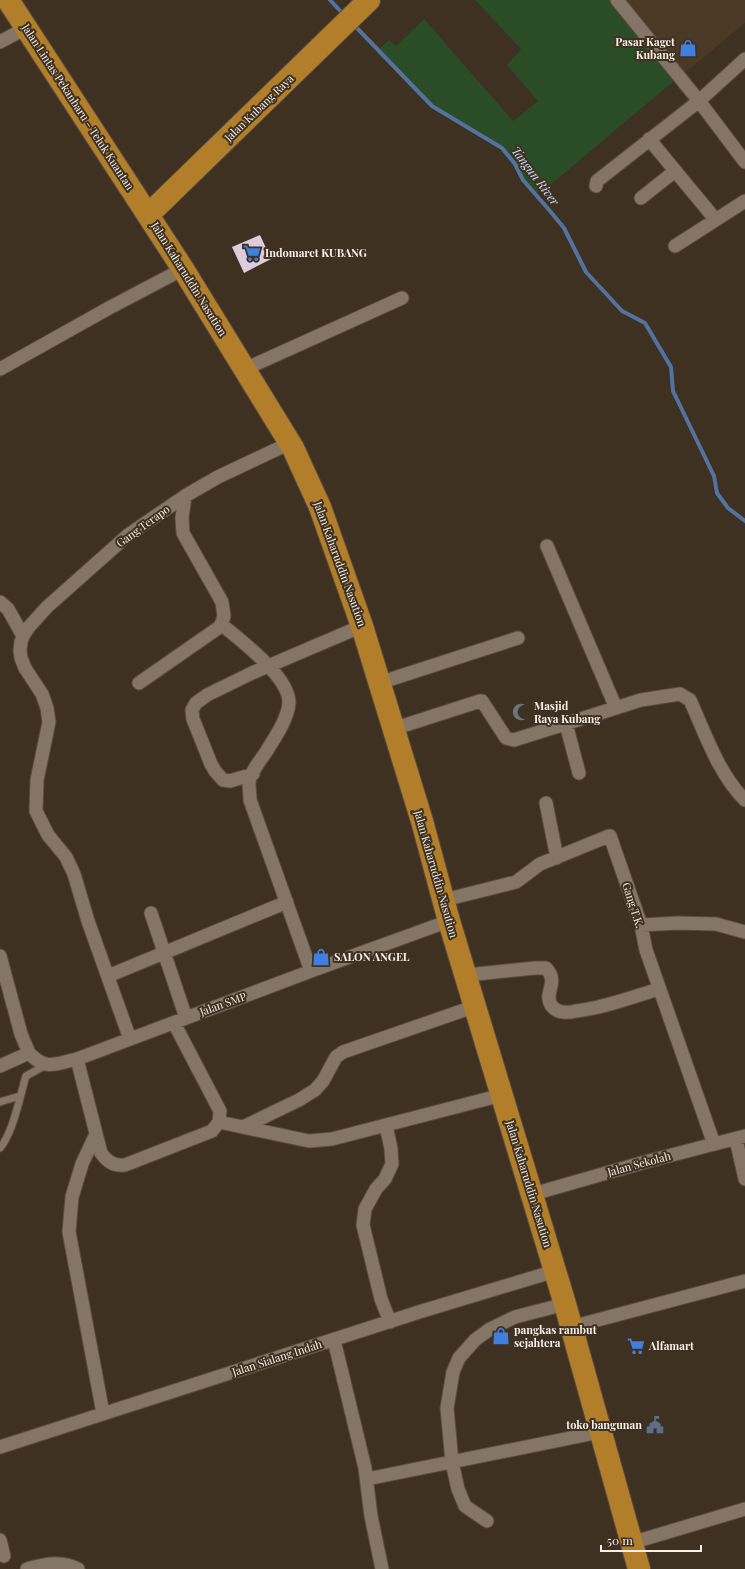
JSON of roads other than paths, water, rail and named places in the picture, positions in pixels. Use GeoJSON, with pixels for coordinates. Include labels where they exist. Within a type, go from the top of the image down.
{"type":"FeatureCollection","features":[{"type":"Feature","properties":{"kind":"highway","name":"Jalan Lintas Pekanbaru - Teluk Kuantan"},"geometry":{"type":"LineString","coordinates":[[8,0],[148,215]]}},
{"type":"Feature","properties":{"kind":"highway","name":"Jalan Kubang Raya"},"geometry":{"type":"LineString","coordinates":[[148,215],[367,2]]}},
{"type":"Feature","properties":{"kind":"highway","name":"Jalan Kaharuddin Nasution"},"geometry":{"type":"LineString","coordinates":[[148,215],[183,269],[290,444],[320,507],[362,626],[533,1194],[639,1569]]}},
{"type":"Feature","properties":{"kind":"street"},"geometry":{"type":"LineString","coordinates":[[617,0],[699,101],[745,162]]}},
{"type":"Feature","properties":{"kind":"street"},"geometry":{"type":"LineString","coordinates":[[0,42],[26,28]]}},
{"type":"Feature","properties":{"kind":"street"},"geometry":{"type":"LineString","coordinates":[[596,186],[597,181],[699,101],[745,59]]}},
{"type":"Feature","properties":{"kind":"street"},"geometry":{"type":"LineString","coordinates":[[650,139],[715,219]]}},
{"type":"Feature","properties":{"kind":"street"},"geometry":{"type":"LineString","coordinates":[[641,198],[675,171]]}},
{"type":"Feature","properties":{"kind":"street"},"geometry":{"type":"LineString","coordinates":[[675,246],[745,201]]}},
{"type":"Feature","properties":{"kind":"street"},"geometry":{"type":"LineString","coordinates":[[0,369],[96,315],[183,269]]}},
{"type":"Feature","properties":{"kind":"street"},"geometry":{"type":"LineString","coordinates":[[245,369],[402,298]]}},
{"type":"Feature","properties":{"kind":"street","name":"Gang Terapo"},"geometry":{"type":"LineString","coordinates":[[22,639],[47,607],[128,535],[185,496],[218,477],[290,444]]}},
{"type":"Feature","properties":{"kind":"street"},"geometry":{"type":"LineString","coordinates":[[139,683],[221,626],[224,616],[222,602],[183,533],[182,518],[185,496]]}},
{"type":"Feature","properties":{"kind":"street"},"geometry":{"type":"LineString","coordinates":[[546,546],[616,708]]}},
{"type":"Feature","properties":{"kind":"street"},"geometry":{"type":"LineString","coordinates":[[0,602],[8,610],[22,639],[20,650],[21,658],[42,694],[47,708],[49,722],[37,780],[36,811],[48,835],[66,857],[74,874],[88,921],[130,1039]]}},
{"type":"Feature","properties":{"kind":"street"},"geometry":{"type":"LineString","coordinates":[[221,624],[270,666],[286,689],[289,703],[286,714],[278,733],[249,783],[250,800],[311,971]]}},
{"type":"Feature","properties":{"kind":"street"},"geometry":{"type":"LineString","coordinates":[[253,774],[230,781],[223,780],[215,771],[193,719],[192,710],[196,703],[207,696],[270,666],[362,626]]}},
{"type":"Feature","properties":{"kind":"street"},"geometry":{"type":"LineString","coordinates":[[379,683],[518,638]]}},
{"type":"Feature","properties":{"kind":"street"},"geometry":{"type":"LineString","coordinates":[[393,729],[480,701],[506,738],[514,740],[641,700],[680,694],[690,700],[729,783],[745,800]]}},
{"type":"Feature","properties":{"kind":"street"},"geometry":{"type":"LineString","coordinates":[[566,724],[579,773]]}},
{"type":"Feature","properties":{"kind":"street"},"geometry":{"type":"LineString","coordinates":[[546,803],[557,858]]}},
{"type":"Feature","properties":{"kind":"street","name":"Gang T.K."},"geometry":{"type":"LineString","coordinates":[[444,900],[516,882],[540,864],[610,836],[641,925],[646,950],[659,989],[714,1144]]}},
{"type":"Feature","properties":{"kind":"street"},"geometry":{"type":"LineString","coordinates":[[108,976],[287,902]]}},
{"type":"Feature","properties":{"kind":"street"},"geometry":{"type":"LineString","coordinates":[[77,1059],[101,1153],[108,1161],[116,1166],[125,1165],[212,1131],[219,1122],[220,1111],[180,1020],[164,953],[151,913]]}},
{"type":"Feature","properties":{"kind":"street","name":"Jalan SMP"},"geometry":{"type":"LineString","coordinates":[[46,1066],[77,1059],[311,971],[450,921]]}},
{"type":"Feature","properties":{"kind":"street"},"geometry":{"type":"LineString","coordinates":[[641,925],[678,923],[716,924],[745,932]]}},
{"type":"Feature","properties":{"kind":"street"},"geometry":{"type":"LineString","coordinates":[[0,956],[21,1034],[29,1053],[36,1061],[46,1066]]}},
{"type":"Feature","properties":{"kind":"street"},"geometry":{"type":"LineString","coordinates":[[467,975],[546,968],[552,974],[553,983],[549,994],[550,1003],[555,1010],[565,1013],[590,1010],[659,989]]}},
{"type":"Feature","properties":{"kind":"street"},"geometry":{"type":"LineString","coordinates":[[243,1127],[299,1100],[315,1090],[323,1081],[336,1057],[343,1052],[476,1006]]}},
{"type":"Feature","properties":{"kind":"street"},"geometry":{"type":"LineString","coordinates":[[0,1066],[29,1053]]}},
{"type":"Feature","properties":{"kind":"street"},"geometry":{"type":"LineString","coordinates":[[219,1122],[309,1141],[332,1139],[502,1095]]}},
{"type":"Feature","properties":{"kind":"street"},"geometry":{"type":"LineString","coordinates":[[386,1125],[391,1149],[392,1164],[365,1209],[363,1225],[381,1298],[390,1322]]}},
{"type":"Feature","properties":{"kind":"street"},"geometry":{"type":"LineString","coordinates":[[96,1134],[82,1164],[72,1197],[69,1232],[103,1414]]}},
{"type":"Feature","properties":{"kind":"street"},"geometry":{"type":"LineString","coordinates":[[740,1137],[745,1179]]}},
{"type":"Feature","properties":{"kind":"street","name":"Jalan Sekolah"},"geometry":{"type":"LineString","coordinates":[[533,1194],[740,1137]]}},
{"type":"Feature","properties":{"kind":"street","name":"Jalan Sialang Indah"},"geometry":{"type":"LineString","coordinates":[[0,1447],[390,1322],[555,1271]]}},
{"type":"Feature","properties":{"kind":"street"},"geometry":{"type":"LineString","coordinates":[[571,1327],[745,1281]]}},
{"type":"Feature","properties":{"kind":"street"},"geometry":{"type":"LineString","coordinates":[[487,1521],[465,1506],[458,1490],[452,1462],[447,1408],[453,1372],[459,1358],[475,1340],[490,1329],[515,1317],[565,1304]]}},
{"type":"Feature","properties":{"kind":"street"},"geometry":{"type":"LineString","coordinates":[[334,1340],[358,1435],[367,1479],[371,1516],[381,1569]]}},
{"type":"Feature","properties":{"kind":"street"},"geometry":{"type":"LineString","coordinates":[[367,1479],[600,1432]]}},
{"type":"Feature","properties":{"kind":"street"},"geometry":{"type":"LineString","coordinates":[[631,1543],[745,1509]]}},
{"type":"Feature","properties":{"kind":"street"},"geometry":{"type":"LineString","coordinates":[[0,1540],[4,1556]]}},
{"type":"Feature","properties":{"kind":"street"},"geometry":{"type":"LineString","coordinates":[[27,1569],[47,1563],[64,1563],[78,1569]]}},
{"type":"Feature","properties":{"kind":"lane"},"geometry":{"type":"LineString","coordinates":[[0,1148],[5,1142],[26,1076],[46,1066]]}},
{"type":"Feature","properties":{"kind":"lane"},"geometry":{"type":"LineString","coordinates":[[0,1102],[20,1096]]}},
{"type":"Feature","properties":{"kind":"waterway","name":"Tangun River"},"geometry":{"type":"LineString","coordinates":[[330,0],[345,16]]}},
{"type":"Feature","properties":{"kind":"waterway","name":"Tangun River"},"geometry":{"type":"LineString","coordinates":[[354,25],[432,106],[502,148],[515,164],[523,180],[564,228],[586,272],[622,311],[645,323],[671,367],[673,391],[714,476],[717,493],[728,508],[745,521]]}},
{"type":"Feature","properties":{"kind":"place","name":"Pasar Kaget Kubang"},"geometry":{"type":"Point","coordinates":[688,48]}},
{"type":"Feature","properties":{"kind":"place","name":"Indomaret KUBANG"},"geometry":{"type":"Point","coordinates":[252,253]}},
{"type":"Feature","properties":{"kind":"place","name":"Masjid Raya Kubang"},"geometry":{"type":"Point","coordinates":[521,712]}},
{"type":"Feature","properties":{"kind":"place","name":"SALON ANGEL"},"geometry":{"type":"Point","coordinates":[321,957]}},
{"type":"Feature","properties":{"kind":"place","name":"pangkas rambut sejahtera"},"geometry":{"type":"Point","coordinates":[501,1336]}},
{"type":"Feature","properties":{"kind":"place","name":"Alfamart"},"geometry":{"type":"Point","coordinates":[636,1346]}},
{"type":"Feature","properties":{"kind":"place","name":"toko bangunan"},"geometry":{"type":"Point","coordinates":[655,1425]}}]}
